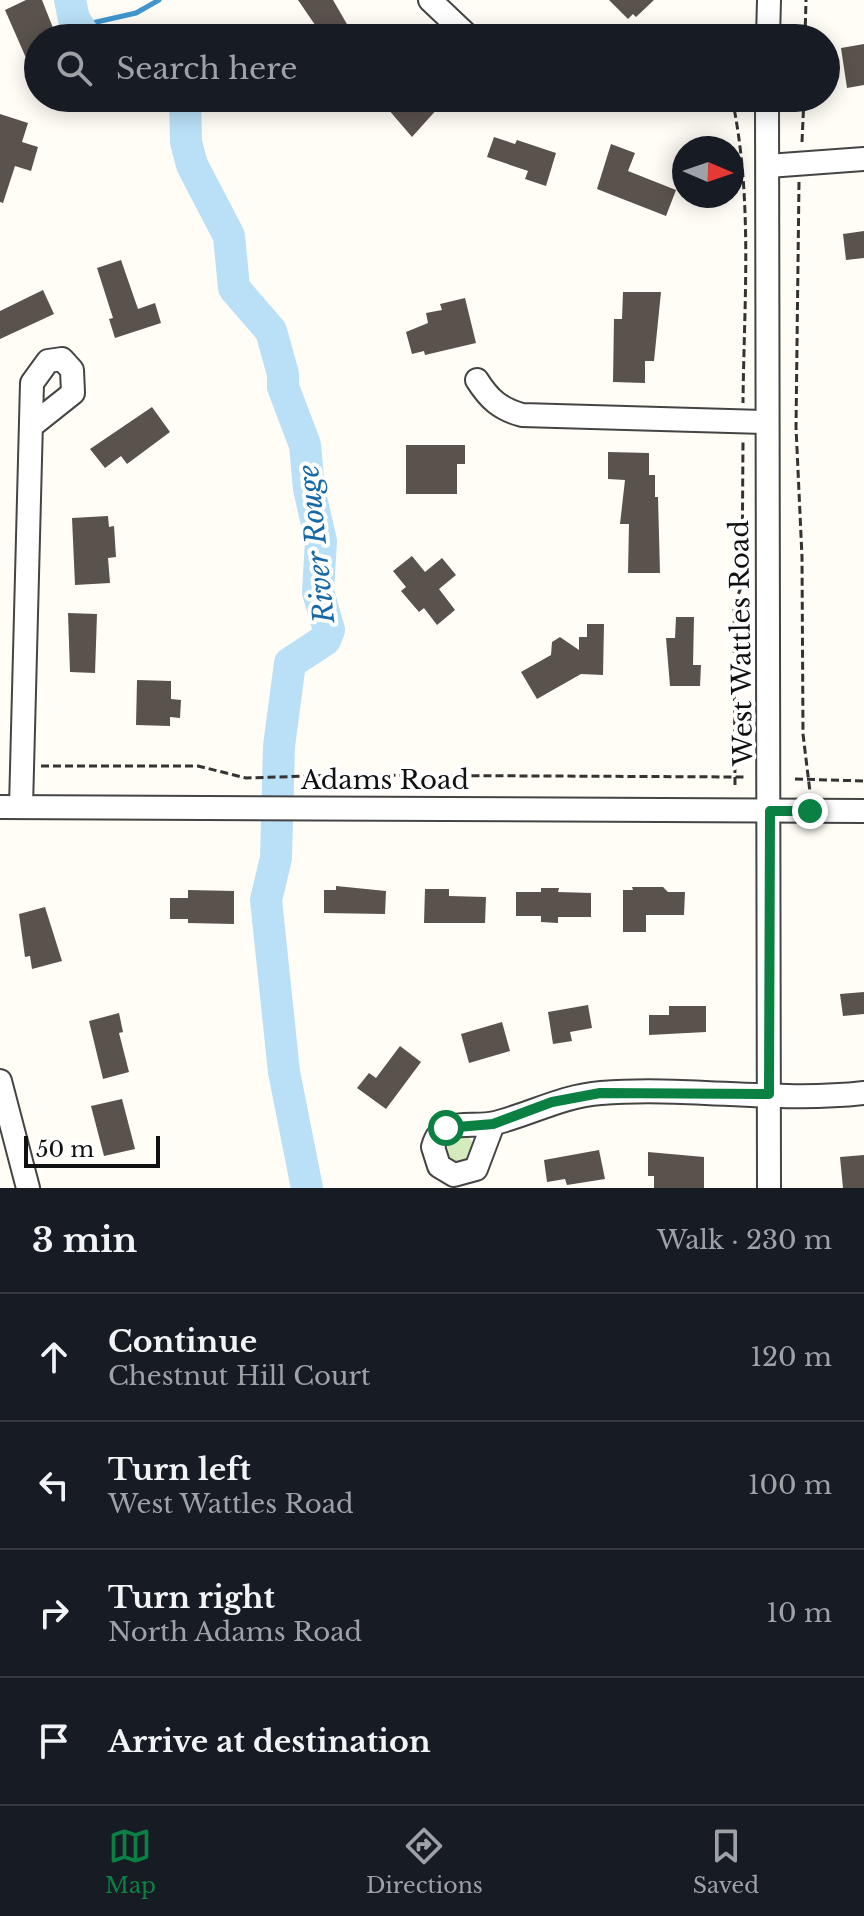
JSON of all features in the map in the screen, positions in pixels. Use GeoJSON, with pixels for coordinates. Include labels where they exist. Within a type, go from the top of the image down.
{"type":"FeatureCollection","features":[{"type":"Feature","properties":{"kind":"street"},"geometry":{"type":"LineString","coordinates":[[430,0],[455,24]]}},
{"type":"Feature","properties":{"kind":"street"},"geometry":{"type":"LineString","coordinates":[[768,24],[769,0]]}},
{"type":"Feature","properties":{"kind":"street","name":"West Wattles Road"},"geometry":{"type":"LineString","coordinates":[[767,112],[769,1188]]}},
{"type":"Feature","properties":{"kind":"street"},"geometry":{"type":"LineString","coordinates":[[768,166],[864,159]]}},
{"type":"Feature","properties":{"kind":"street"},"geometry":{"type":"LineString","coordinates":[[477,380],[489,399],[507,411],[522,415],[766,422]]}},
{"type":"Feature","properties":{"kind":"street"},"geometry":{"type":"LineString","coordinates":[[10,807],[34,424]]}},
{"type":"Feature","properties":{"kind":"street","name":"Adams Road"},"geometry":{"type":"LineString","coordinates":[[10,807],[864,811]]}},
{"type":"Feature","properties":{"kind":"street"},"geometry":{"type":"LineString","coordinates":[[0,1081],[28,1188]]}},
{"type":"Feature","properties":{"kind":"street"},"geometry":{"type":"LineString","coordinates":[[493,1124],[552,1102],[600,1093],[864,1093]]}},
{"type":"Feature","properties":{"kind":"path"},"geometry":{"type":"LineString","coordinates":[[805,24],[806,0]]}},
{"type":"Feature","properties":{"kind":"path"},"geometry":{"type":"LineString","coordinates":[[801,152],[803,112]]}},
{"type":"Feature","properties":{"kind":"path"},"geometry":{"type":"LineString","coordinates":[[800,178],[796,427],[802,557],[803,734],[810,792]]}},
{"type":"Feature","properties":{"kind":"path"},"geometry":{"type":"LineString","coordinates":[[32,766],[198,766],[246,778],[744,777]]}},
{"type":"Feature","properties":{"kind":"path"},"geometry":{"type":"LineString","coordinates":[[795,779],[864,781]]}},
{"type":"Feature","properties":{"kind":"green space"},"geometry":{"type":"Polygon","coordinates":[[[459,1134],[470,1138],[474,1149],[470,1160],[459,1164],[448,1160],[444,1149],[448,1138],[459,1134]]]}},
{"type":"Feature","properties":{"kind":"building"},"geometry":{"type":"Polygon","coordinates":[[[26,0],[42,0],[51,24],[24,24],[24,53],[5,10],[26,0]]]}},
{"type":"Feature","properties":{"kind":"building"},"geometry":{"type":"Polygon","coordinates":[[[298,0],[333,0],[347,24],[314,24],[298,0]]]}},
{"type":"Feature","properties":{"kind":"building"},"geometry":{"type":"Polygon","coordinates":[[[609,0],[654,0],[636,17],[633,14],[628,19],[609,0]]]}},
{"type":"Feature","properties":{"kind":"building"},"geometry":{"type":"Polygon","coordinates":[[[864,44],[864,85],[847,88],[841,48],[864,44]]]}},
{"type":"Feature","properties":{"kind":"building"},"geometry":{"type":"Polygon","coordinates":[[[391,112],[434,112],[412,137],[391,112]]]}},
{"type":"Feature","properties":{"kind":"building"},"geometry":{"type":"Polygon","coordinates":[[[0,114],[28,123],[22,142],[38,147],[31,171],[15,166],[3,203],[0,202],[0,114]]]}},
{"type":"Feature","properties":{"kind":"building"},"geometry":{"type":"Polygon","coordinates":[[[494,137],[515,144],[517,140],[556,153],[546,186],[525,179],[528,171],[487,157],[494,137]]]}},
{"type":"Feature","properties":{"kind":"building"},"geometry":{"type":"Polygon","coordinates":[[[611,144],[635,153],[628,171],[672,188],[672,200],[666,216],[597,189],[611,144]]]}},
{"type":"Feature","properties":{"kind":"building"},"geometry":{"type":"Polygon","coordinates":[[[864,231],[864,258],[846,260],[843,234],[864,231]]]}},
{"type":"Feature","properties":{"kind":"building"},"geometry":{"type":"Polygon","coordinates":[[[121,260],[138,309],[155,303],[161,323],[115,338],[109,319],[113,318],[97,268],[121,260]]]}},
{"type":"Feature","properties":{"kind":"building"},"geometry":{"type":"Polygon","coordinates":[[[43,290],[54,314],[0,339],[0,311],[43,290]]]}},
{"type":"Feature","properties":{"kind":"building"},"geometry":{"type":"Polygon","coordinates":[[[623,292],[661,292],[654,361],[645,361],[645,383],[613,382],[614,319],[622,319],[623,292]]]}},
{"type":"Feature","properties":{"kind":"building"},"geometry":{"type":"Polygon","coordinates":[[[465,298],[476,343],[425,355],[424,351],[412,354],[406,332],[428,323],[426,313],[442,310],[440,304],[465,298]]]}},
{"type":"Feature","properties":{"kind":"building"},"geometry":{"type":"Polygon","coordinates":[[[152,407],[170,432],[127,464],[121,456],[105,468],[90,449],[152,407]]]}},
{"type":"Feature","properties":{"kind":"building"},"geometry":{"type":"Polygon","coordinates":[[[406,445],[465,445],[465,464],[457,464],[457,494],[406,494],[406,445]]]}},
{"type":"Feature","properties":{"kind":"building"},"geometry":{"type":"Polygon","coordinates":[[[608,452],[649,453],[649,475],[655,475],[655,497],[658,497],[660,573],[628,573],[629,524],[620,524],[625,480],[608,479],[608,452]]]}},
{"type":"Feature","properties":{"kind":"building"},"geometry":{"type":"Polygon","coordinates":[[[108,516],[109,527],[114,526],[116,557],[108,558],[110,583],[75,585],[72,518],[108,516]]]}},
{"type":"Feature","properties":{"kind":"building"},"geometry":{"type":"Polygon","coordinates":[[[412,556],[425,572],[442,558],[456,575],[439,589],[455,610],[437,625],[424,608],[419,612],[401,591],[406,587],[393,571],[412,556]]]}},
{"type":"Feature","properties":{"kind":"building"},"geometry":{"type":"Polygon","coordinates":[[[68,613],[97,614],[95,673],[70,672],[68,613]]]}},
{"type":"Feature","properties":{"kind":"building"},"geometry":{"type":"Polygon","coordinates":[[[676,617],[694,617],[693,665],[701,665],[700,686],[670,686],[666,638],[675,638],[676,617]]]}},
{"type":"Feature","properties":{"kind":"building"},"geometry":{"type":"Polygon","coordinates":[[[587,624],[604,624],[603,675],[581,674],[537,699],[521,672],[551,655],[552,642],[560,637],[579,650],[579,637],[587,637],[587,624]]]}},
{"type":"Feature","properties":{"kind":"building"},"geometry":{"type":"Polygon","coordinates":[[[137,680],[171,681],[171,699],[181,700],[180,718],[170,717],[170,726],[136,725],[137,680]]]}},
{"type":"Feature","properties":{"kind":"building"},"geometry":{"type":"Polygon","coordinates":[[[336,886],[386,891],[385,914],[324,913],[324,890],[336,890],[336,886]]]}},
{"type":"Feature","properties":{"kind":"building"},"geometry":{"type":"Polygon","coordinates":[[[632,887],[663,887],[668,892],[685,892],[684,915],[646,915],[646,932],[623,932],[623,890],[633,890],[632,887]]]}},
{"type":"Feature","properties":{"kind":"building"},"geometry":{"type":"Polygon","coordinates":[[[541,888],[591,893],[591,917],[558,917],[558,923],[541,922],[541,916],[516,916],[516,892],[541,892],[541,888]]]}},
{"type":"Feature","properties":{"kind":"building"},"geometry":{"type":"Polygon","coordinates":[[[425,889],[449,889],[449,896],[486,897],[485,923],[424,923],[425,889]]]}},
{"type":"Feature","properties":{"kind":"building"},"geometry":{"type":"Polygon","coordinates":[[[188,890],[234,891],[234,924],[188,923],[188,919],[170,919],[170,898],[188,898],[188,890]]]}},
{"type":"Feature","properties":{"kind":"building"},"geometry":{"type":"Polygon","coordinates":[[[45,907],[62,961],[32,969],[30,956],[25,957],[19,914],[45,907]]]}},
{"type":"Feature","properties":{"kind":"building"},"geometry":{"type":"Polygon","coordinates":[[[864,992],[864,1014],[843,1016],[840,994],[864,992]]]}},
{"type":"Feature","properties":{"kind":"building"},"geometry":{"type":"Polygon","coordinates":[[[588,1005],[592,1028],[570,1032],[572,1041],[553,1044],[548,1012],[588,1005]]]}},
{"type":"Feature","properties":{"kind":"building"},"geometry":{"type":"Polygon","coordinates":[[[669,1006],[706,1006],[706,1032],[649,1035],[649,1015],[669,1015],[669,1006]]]}},
{"type":"Feature","properties":{"kind":"building"},"geometry":{"type":"Polygon","coordinates":[[[119,1013],[123,1032],[119,1033],[129,1072],[103,1079],[89,1021],[119,1013]]]}},
{"type":"Feature","properties":{"kind":"building"},"geometry":{"type":"Polygon","coordinates":[[[502,1022],[510,1051],[469,1063],[461,1034],[502,1022]]]}},
{"type":"Feature","properties":{"kind":"building"},"geometry":{"type":"Polygon","coordinates":[[[400,1046],[421,1062],[386,1109],[357,1088],[369,1073],[376,1078],[400,1046]]]}},
{"type":"Feature","properties":{"kind":"building"},"geometry":{"type":"Polygon","coordinates":[[[122,1099],[135,1149],[104,1156],[91,1106],[122,1099]]]}},
{"type":"Feature","properties":{"kind":"building"},"geometry":{"type":"Polygon","coordinates":[[[599,1150],[605,1179],[567,1185],[565,1179],[547,1182],[544,1160],[599,1150]]]}},
{"type":"Feature","properties":{"kind":"building"},"geometry":{"type":"Polygon","coordinates":[[[648,1152],[704,1157],[704,1188],[654,1188],[654,1176],[648,1176],[648,1152]]]}},
{"type":"Feature","properties":{"kind":"building"},"geometry":{"type":"Polygon","coordinates":[[[864,1155],[864,1188],[843,1188],[840,1157],[864,1155]]]}},
{"type":"Feature","properties":{"kind":"waterway","name":"River Rouge"},"geometry":{"type":"LineString","coordinates":[[70,0],[77,24]]}},
{"type":"Feature","properties":{"kind":"waterway"},"geometry":{"type":"LineString","coordinates":[[88,24],[136,13],[159,0]]}},
{"type":"Feature","properties":{"kind":"waterway","name":"River Rouge"},"geometry":{"type":"LineString","coordinates":[[185,112],[186,142],[192,165],[229,236],[234,288],[271,331],[283,374],[283,387],[305,445],[309,489],[321,541],[318,592],[329,630],[325,640],[290,663],[279,746],[276,858],[266,900],[284,1072],[307,1188]]}},
{"type":"Feature","properties":{"kind":"route"},"geometry":{"type":"LineString","coordinates":[[446,1128],[493,1124],[552,1102],[600,1093],[769,1094],[770,811],[810,811]]}}]}
